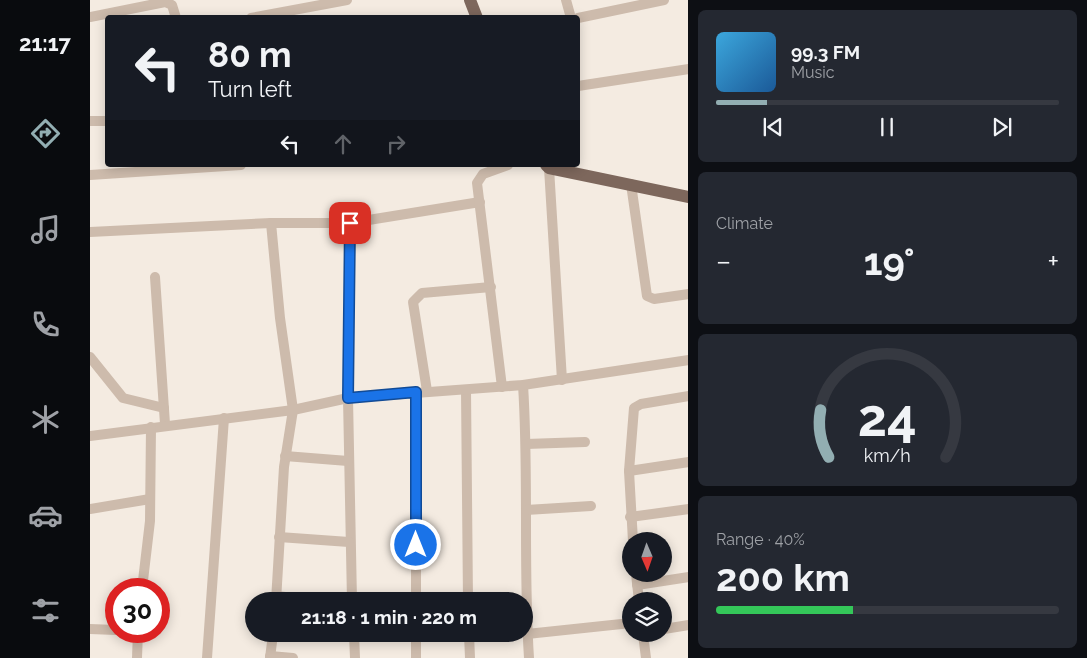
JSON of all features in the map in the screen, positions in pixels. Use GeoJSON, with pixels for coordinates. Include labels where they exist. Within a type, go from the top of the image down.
{"type":"FeatureCollection","features":[{"type":"Feature","properties":{"kind":"main road"},"geometry":{"type":"LineString","coordinates":[[470,0],[476,15]]}},
{"type":"Feature","properties":{"kind":"main road"},"geometry":{"type":"LineString","coordinates":[[553,167],[688,197]]}},
{"type":"Feature","properties":{"kind":"street"},"geometry":{"type":"LineString","coordinates":[[264,15],[347,0]]}},
{"type":"Feature","properties":{"kind":"street"},"geometry":{"type":"LineString","coordinates":[[566,0],[570,15]]}},
{"type":"Feature","properties":{"kind":"street"},"geometry":{"type":"LineString","coordinates":[[580,17],[629,3],[664,0]]}},
{"type":"Feature","properties":{"kind":"street"},"geometry":{"type":"LineString","coordinates":[[90,17],[165,2],[172,5],[175,15]]}},
{"type":"Feature","properties":{"kind":"street"},"geometry":{"type":"LineString","coordinates":[[580,86],[688,69]]}},
{"type":"Feature","properties":{"kind":"street"},"geometry":{"type":"LineString","coordinates":[[90,122],[105,121]]}},
{"type":"Feature","properties":{"kind":"street"},"geometry":{"type":"LineString","coordinates":[[90,175],[131,169],[186,167]]}},
{"type":"Feature","properties":{"kind":"street"},"geometry":{"type":"LineString","coordinates":[[502,387],[477,183],[480,177],[503,167]]}},
{"type":"Feature","properties":{"kind":"street"},"geometry":{"type":"LineString","coordinates":[[548,167],[562,380]]}},
{"type":"Feature","properties":{"kind":"street"},"geometry":{"type":"LineString","coordinates":[[631,184],[647,296],[654,299],[688,294]]}},
{"type":"Feature","properties":{"kind":"street"},"geometry":{"type":"LineString","coordinates":[[90,232],[271,223],[350,223],[480,202]]}},
{"type":"Feature","properties":{"kind":"street"},"geometry":{"type":"LineString","coordinates":[[271,223],[280,318],[292,410],[285,456],[276,592]]}},
{"type":"Feature","properties":{"kind":"street"},"geometry":{"type":"LineString","coordinates":[[350,223],[348,461],[352,592]]}},
{"type":"Feature","properties":{"kind":"street"},"geometry":{"type":"LineString","coordinates":[[155,276],[165,424]]}},
{"type":"Feature","properties":{"kind":"street"},"geometry":{"type":"LineString","coordinates":[[428,391],[413,302],[414,298],[422,293],[491,287]]}},
{"type":"Feature","properties":{"kind":"street"},"geometry":{"type":"LineString","coordinates":[[90,357],[123,398],[164,408]]}},
{"type":"Feature","properties":{"kind":"street"},"geometry":{"type":"LineString","coordinates":[[90,436],[165,424],[292,410],[348,398],[502,387],[562,380],[688,360]]}},
{"type":"Feature","properties":{"kind":"street"},"geometry":{"type":"LineString","coordinates":[[523,384],[526,444],[527,592]]}},
{"type":"Feature","properties":{"kind":"street"},"geometry":{"type":"LineString","coordinates":[[466,390],[468,592]]}},
{"type":"Feature","properties":{"kind":"street"},"geometry":{"type":"LineString","coordinates":[[416,392],[416,592]]}},
{"type":"Feature","properties":{"kind":"street"},"geometry":{"type":"LineString","coordinates":[[632,532],[629,471],[634,408],[641,404],[688,396]]}},
{"type":"Feature","properties":{"kind":"street"},"geometry":{"type":"LineString","coordinates":[[208,658],[224,418]]}},
{"type":"Feature","properties":{"kind":"street"},"geometry":{"type":"LineString","coordinates":[[143,578],[150,499],[151,427]]}},
{"type":"Feature","properties":{"kind":"street"},"geometry":{"type":"LineString","coordinates":[[526,444],[585,442]]}},
{"type":"Feature","properties":{"kind":"street"},"geometry":{"type":"LineString","coordinates":[[285,456],[348,461]]}},
{"type":"Feature","properties":{"kind":"street"},"geometry":{"type":"LineString","coordinates":[[629,471],[688,462]]}},
{"type":"Feature","properties":{"kind":"street"},"geometry":{"type":"LineString","coordinates":[[90,509],[150,499]]}},
{"type":"Feature","properties":{"kind":"street"},"geometry":{"type":"LineString","coordinates":[[526,510],[591,506]]}},
{"type":"Feature","properties":{"kind":"street"},"geometry":{"type":"LineString","coordinates":[[630,518],[688,509]]}},
{"type":"Feature","properties":{"kind":"street"},"geometry":{"type":"LineString","coordinates":[[279,537],[349,542]]}},
{"type":"Feature","properties":{"kind":"street"},"geometry":{"type":"LineString","coordinates":[[637,585],[688,577]]}},
{"type":"Feature","properties":{"kind":"street"},"geometry":{"type":"LineString","coordinates":[[637,582],[638,592]]}},
{"type":"Feature","properties":{"kind":"street"},"geometry":{"type":"LineString","coordinates":[[533,633],[622,624]]}},
{"type":"Feature","properties":{"kind":"street"},"geometry":{"type":"LineString","coordinates":[[672,628],[688,625]]}},
{"type":"Feature","properties":{"kind":"street"},"geometry":{"type":"LineString","coordinates":[[90,629],[105,630]]}},
{"type":"Feature","properties":{"kind":"street"},"geometry":{"type":"LineString","coordinates":[[271,642],[270,657],[293,658]]}},
{"type":"Feature","properties":{"kind":"street"},"geometry":{"type":"LineString","coordinates":[[354,642],[355,658]]}},
{"type":"Feature","properties":{"kind":"street"},"geometry":{"type":"LineString","coordinates":[[416,642],[416,658]]}},
{"type":"Feature","properties":{"kind":"street"},"geometry":{"type":"LineString","coordinates":[[469,642],[470,658]]}},
{"type":"Feature","properties":{"kind":"street"},"geometry":{"type":"LineString","coordinates":[[527,642],[528,658]]}},
{"type":"Feature","properties":{"kind":"street"},"geometry":{"type":"LineString","coordinates":[[644,642],[646,658]]}},
{"type":"Feature","properties":{"kind":"street"},"geometry":{"type":"LineString","coordinates":[[137,658],[138,643]]}},
{"type":"Feature","properties":{"kind":"route"},"geometry":{"type":"LineString","coordinates":[[350,223],[348,398],[416,392],[416,545]]}}]}
